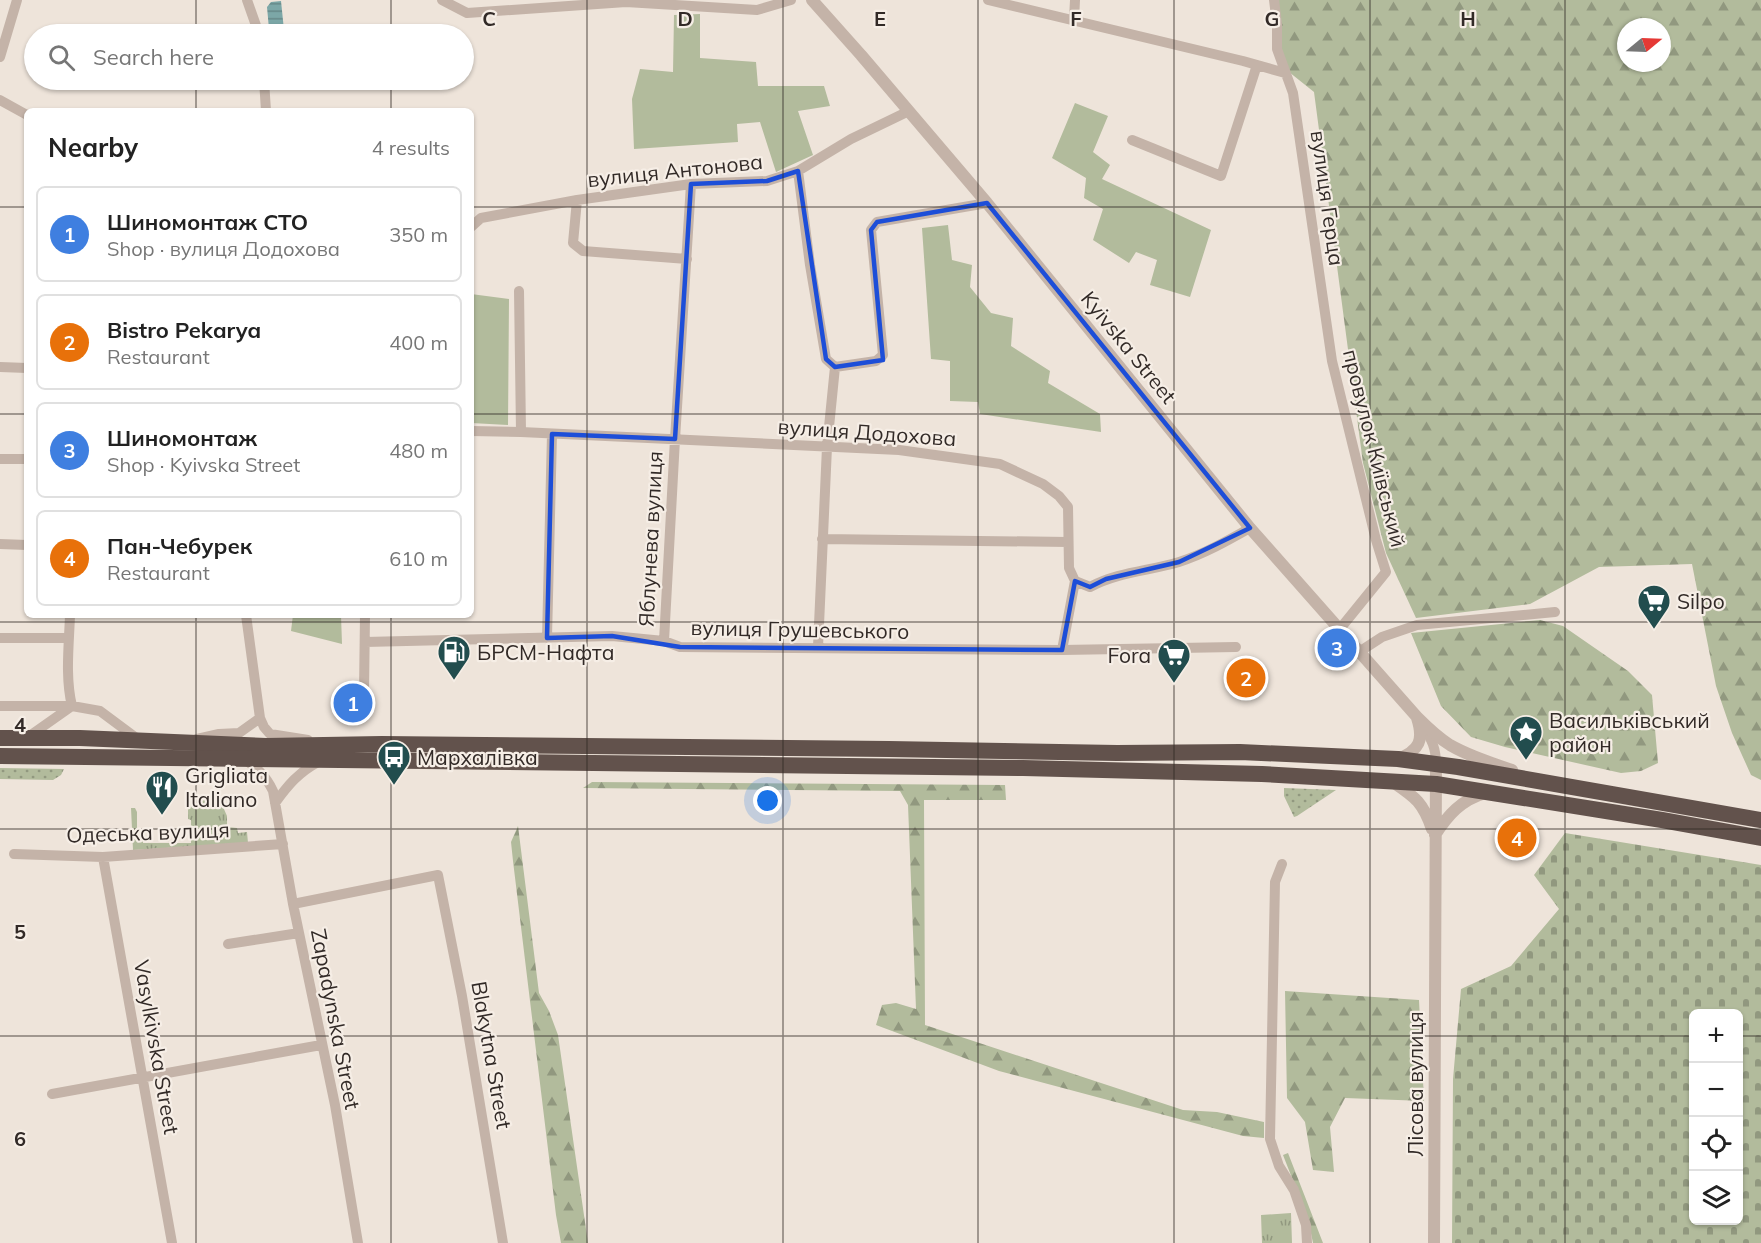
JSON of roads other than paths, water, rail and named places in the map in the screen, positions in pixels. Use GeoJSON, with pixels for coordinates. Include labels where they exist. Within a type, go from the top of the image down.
{"type":"FeatureCollection","features":[{"type":"Feature","properties":{"kind":"highway"},"geometry":{"type":"LineString","coordinates":[[0,738],[181,742],[266,746],[325,752],[1119,769],[1392,781],[1436,784],[1761,838]]}},
{"type":"Feature","properties":{"kind":"highway"},"geometry":{"type":"LineString","coordinates":[[0,756],[243,758],[325,752],[382,744],[1117,753],[1240,752],[1398,759],[1761,820]]}},
{"type":"Feature","properties":{"kind":"street"},"geometry":{"type":"LineString","coordinates":[[0,57],[17,0]]}},
{"type":"Feature","properties":{"kind":"street"},"geometry":{"type":"LineString","coordinates":[[247,0],[255,24]]}},
{"type":"Feature","properties":{"kind":"street"},"geometry":{"type":"LineString","coordinates":[[442,0],[467,14],[626,2],[757,10],[791,0]]}},
{"type":"Feature","properties":{"kind":"street","name":"Kyivska Street"},"geometry":{"type":"LineString","coordinates":[[812,0],[987,203],[1250,528],[1416,717],[1434,734],[1476,758],[1544,782]]}},
{"type":"Feature","properties":{"kind":"street"},"geometry":{"type":"LineString","coordinates":[[988,0],[1285,73]]}},
{"type":"Feature","properties":{"kind":"street"},"geometry":{"type":"LineString","coordinates":[[1074,20],[1075,0]]}},
{"type":"Feature","properties":{"kind":"street","name":"вулиця Герца"},"geometry":{"type":"LineString","coordinates":[[1274,0],[1277,49],[1293,93],[1328,331]]}},
{"type":"Feature","properties":{"kind":"street"},"geometry":{"type":"LineString","coordinates":[[1132,140],[1221,176],[1257,65]]}},
{"type":"Feature","properties":{"kind":"street"},"geometry":{"type":"LineString","coordinates":[[265,90],[266,108]]}},
{"type":"Feature","properties":{"kind":"street"},"geometry":{"type":"LineString","coordinates":[[0,100],[24,112]]}},
{"type":"Feature","properties":{"kind":"street","name":"вулиця Антонова"},"geometry":{"type":"LineString","coordinates":[[474,224],[481,218],[577,200],[692,184],[767,181],[798,171],[851,139],[909,111]]}},
{"type":"Feature","properties":{"kind":"street"},"geometry":{"type":"LineString","coordinates":[[798,171],[810,265],[826,359],[835,367],[876,361],[883,355],[871,230],[877,222],[987,203]]}},
{"type":"Feature","properties":{"kind":"street"},"geometry":{"type":"LineString","coordinates":[[675,439],[692,184]]}},
{"type":"Feature","properties":{"kind":"street"},"geometry":{"type":"LineString","coordinates":[[577,200],[573,243],[583,251],[687,259]]}},
{"type":"Feature","properties":{"kind":"street"},"geometry":{"type":"LineString","coordinates":[[519,291],[521,432]]}},
{"type":"Feature","properties":{"kind":"street","name":"провулок Київський"},"geometry":{"type":"LineString","coordinates":[[1328,331],[1332,361],[1386,572],[1339,630]]}},
{"type":"Feature","properties":{"kind":"street"},"geometry":{"type":"LineString","coordinates":[[0,367],[24,368]]}},
{"type":"Feature","properties":{"kind":"street"},"geometry":{"type":"LineString","coordinates":[[818,647],[827,447],[835,367]]}},
{"type":"Feature","properties":{"kind":"street","name":"вулиця Додохова"},"geometry":{"type":"LineString","coordinates":[[474,431],[899,450],[1000,464],[1043,484],[1059,496],[1068,507],[1069,568],[1075,581]]}},
{"type":"Feature","properties":{"kind":"street"},"geometry":{"type":"LineString","coordinates":[[547,638],[552,434]]}},
{"type":"Feature","properties":{"kind":"street","name":"Яблунева вулиця"},"geometry":{"type":"LineString","coordinates":[[664,642],[675,439]]}},
{"type":"Feature","properties":{"kind":"street"},"geometry":{"type":"LineString","coordinates":[[0,459],[24,459]]}},
{"type":"Feature","properties":{"kind":"street"},"geometry":{"type":"LineString","coordinates":[[1062,650],[1075,581],[1090,587],[1106,579],[1179,562],[1222,544],[1250,528]]}},
{"type":"Feature","properties":{"kind":"street"},"geometry":{"type":"LineString","coordinates":[[822,539],[1068,542]]}},
{"type":"Feature","properties":{"kind":"street"},"geometry":{"type":"LineString","coordinates":[[0,544],[24,545]]}},
{"type":"Feature","properties":{"kind":"street"},"geometry":{"type":"LineString","coordinates":[[1359,652],[1383,637],[1417,625],[1555,612]]}},
{"type":"Feature","properties":{"kind":"street"},"geometry":{"type":"LineString","coordinates":[[70,618],[69,677],[72,706]]}},
{"type":"Feature","properties":{"kind":"street"},"geometry":{"type":"LineString","coordinates":[[246,618],[260,718],[264,727],[270,734],[294,737],[325,752],[290,782],[275,802]]}},
{"type":"Feature","properties":{"kind":"street"},"geometry":{"type":"LineString","coordinates":[[364,691],[365,618]]}},
{"type":"Feature","properties":{"kind":"street","name":"вулиця Грушевського"},"geometry":{"type":"LineString","coordinates":[[365,642],[612,636],[664,642],[680,647],[1062,650],[1236,648]]}},
{"type":"Feature","properties":{"kind":"street"},"geometry":{"type":"LineString","coordinates":[[0,638],[69,638]]}},
{"type":"Feature","properties":{"kind":"street"},"geometry":{"type":"LineString","coordinates":[[0,705],[72,706],[100,711],[140,741]]}},
{"type":"Feature","properties":{"kind":"street"},"geometry":{"type":"LineString","coordinates":[[26,738],[72,706]]}},
{"type":"Feature","properties":{"kind":"street"},"geometry":{"type":"LineString","coordinates":[[1398,759],[1416,748],[1420,741],[1421,731],[1416,717]]}},
{"type":"Feature","properties":{"kind":"street"},"geometry":{"type":"LineString","coordinates":[[1416,717],[1431,739],[1436,753],[1436,764]]}},
{"type":"Feature","properties":{"kind":"street"},"geometry":{"type":"LineString","coordinates":[[181,742],[219,734],[239,733],[260,718]]}},
{"type":"Feature","properties":{"kind":"street","name":"Zapadynska Street"},"geometry":{"type":"LineString","coordinates":[[243,758],[258,769],[273,790],[293,904],[334,1105],[358,1243]]}},
{"type":"Feature","properties":{"kind":"street","name":"Лісова вулиця"},"geometry":{"type":"LineString","coordinates":[[1434,1243],[1436,764]]}},
{"type":"Feature","properties":{"kind":"street"},"geometry":{"type":"LineString","coordinates":[[1392,781],[1414,796],[1422,806],[1435,836]]}},
{"type":"Feature","properties":{"kind":"street"},"geometry":{"type":"LineString","coordinates":[[1435,836],[1457,807],[1486,793]]}},
{"type":"Feature","properties":{"kind":"street","name":"Одеська вулиця"},"geometry":{"type":"LineString","coordinates":[[14,854],[103,857],[283,844]]}},
{"type":"Feature","properties":{"kind":"street","name":"Vasylkivska Street"},"geometry":{"type":"LineString","coordinates":[[103,857],[172,1243]]}},
{"type":"Feature","properties":{"kind":"street"},"geometry":{"type":"LineString","coordinates":[[1282,864],[1275,882],[1270,1139],[1279,1166],[1294,1190],[1306,1225],[1307,1243]]}},
{"type":"Feature","properties":{"kind":"street","name":"Blakytna Street"},"geometry":{"type":"LineString","coordinates":[[293,904],[438,875],[462,996],[503,1243]]}},
{"type":"Feature","properties":{"kind":"street"},"geometry":{"type":"LineString","coordinates":[[228,944],[299,933]]}},
{"type":"Feature","properties":{"kind":"street"},"geometry":{"type":"LineString","coordinates":[[52,1094],[321,1045]]}},
{"type":"Feature","properties":{"kind":"water"},"geometry":{"type":"Polygon","coordinates":[[[281,1],[283,24],[269,24],[267,7],[271,2],[281,1]]]}},
{"type":"Feature","properties":{"kind":"place","name":"Silpo"},"geometry":{"type":"Point","coordinates":[1654,630]}},
{"type":"Feature","properties":{"kind":"place","name":"Шиномонтаж"},"geometry":{"type":"Point","coordinates":[1337,648]}},
{"type":"Feature","properties":{"kind":"place","name":"Bistro Pekarya"},"geometry":{"type":"Point","coordinates":[1246,678]}},
{"type":"Feature","properties":{"kind":"place","name":"БРСМ-Нафта"},"geometry":{"type":"Point","coordinates":[454,681]}},
{"type":"Feature","properties":{"kind":"place","name":"Fora"},"geometry":{"type":"Point","coordinates":[1174,684]}},
{"type":"Feature","properties":{"kind":"place","name":"Шиномонтаж СТО"},"geometry":{"type":"Point","coordinates":[353,703]}},
{"type":"Feature","properties":{"kind":"place","name":"Васильківський район"},"geometry":{"type":"Point","coordinates":[1526,761]}},
{"type":"Feature","properties":{"kind":"place","name":"Мархалівка"},"geometry":{"type":"Point","coordinates":[394,786]}},
{"type":"Feature","properties":{"kind":"place","name":"Grigliata Italiano"},"geometry":{"type":"Point","coordinates":[162,816]}},
{"type":"Feature","properties":{"kind":"place","name":"Пан-Чебурек"},"geometry":{"type":"Point","coordinates":[1517,838]}}]}
